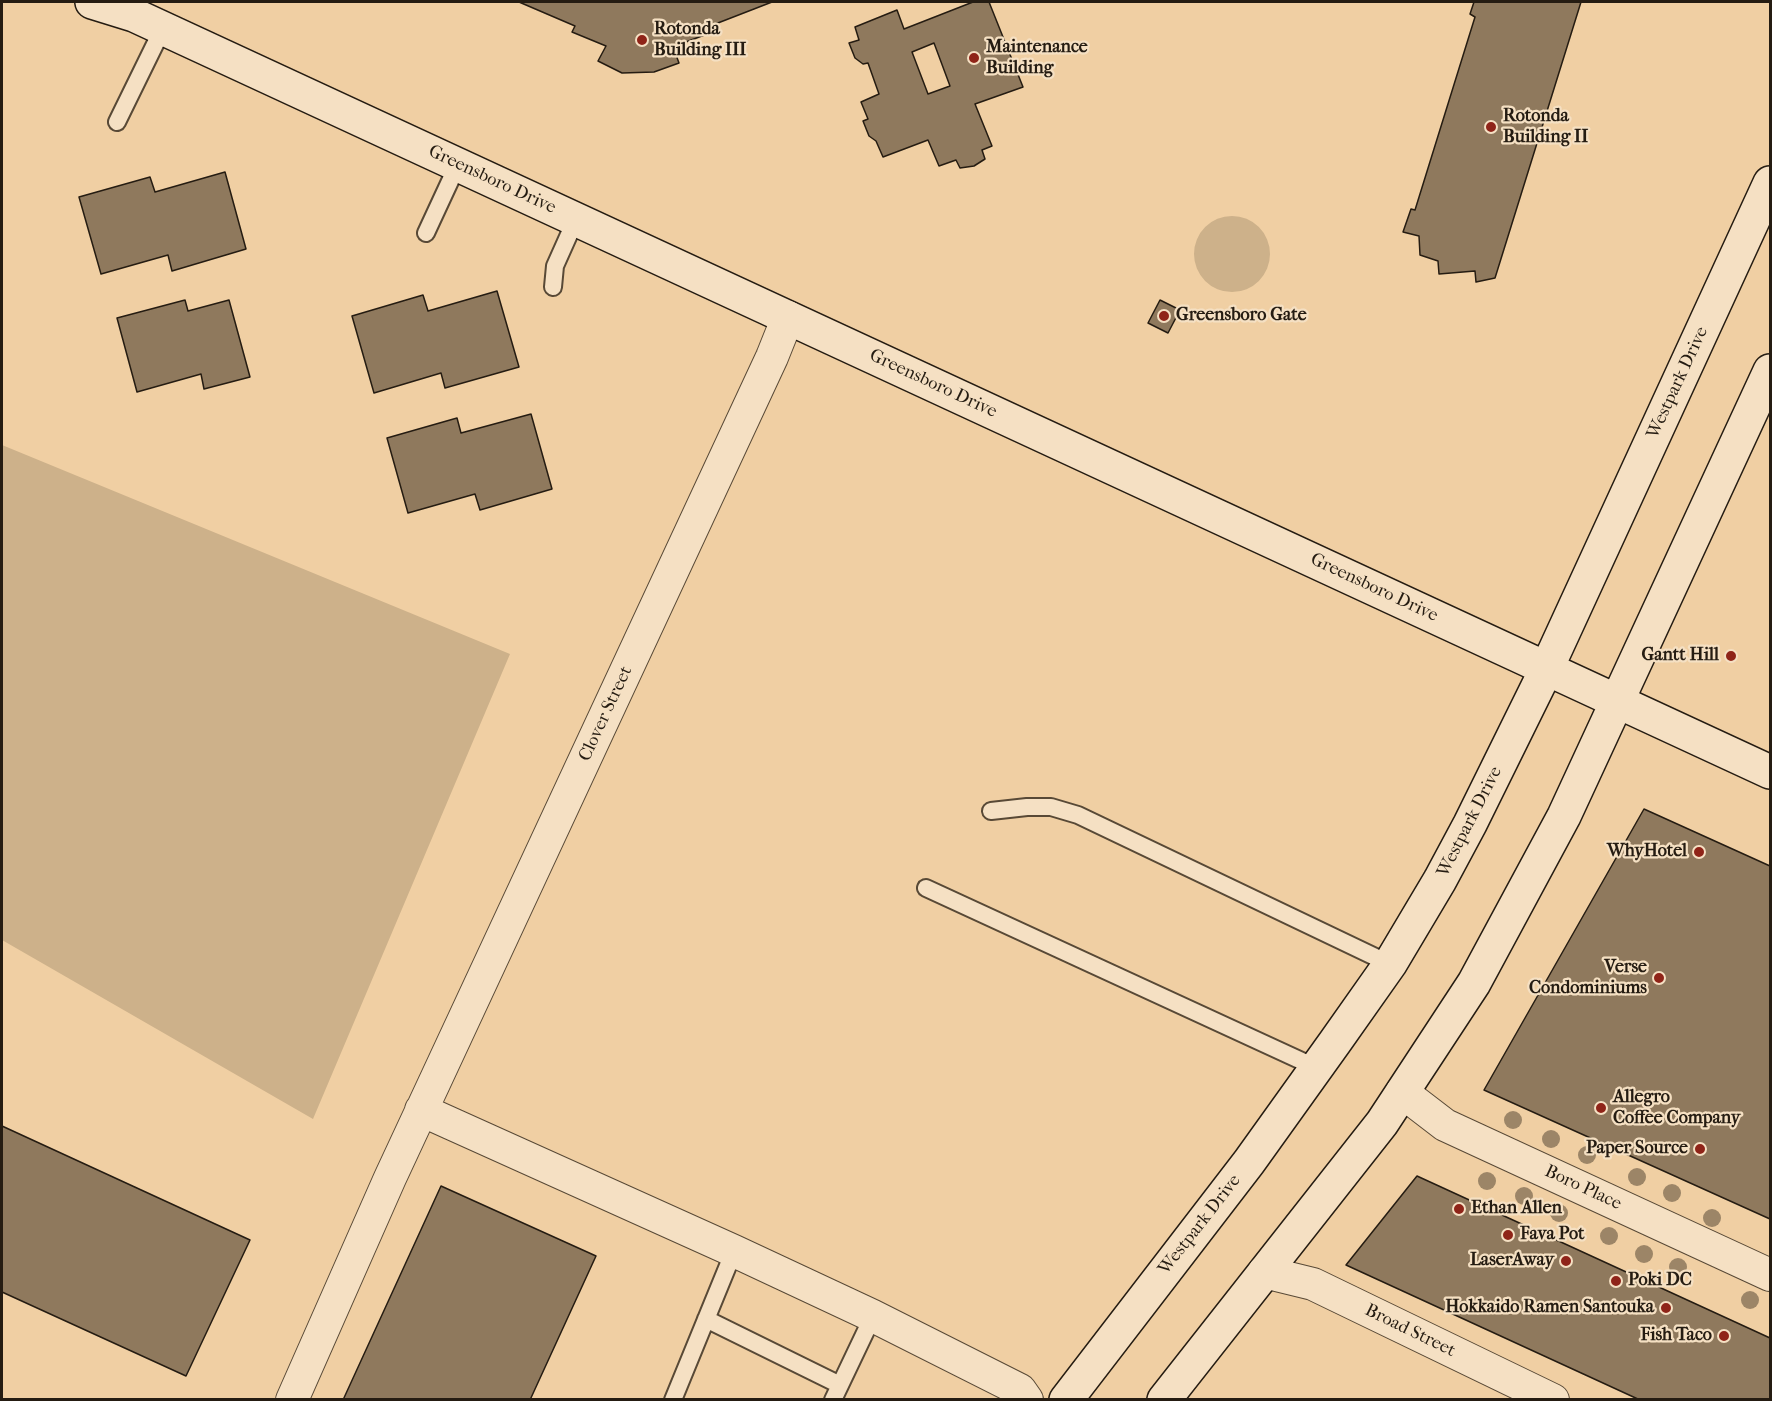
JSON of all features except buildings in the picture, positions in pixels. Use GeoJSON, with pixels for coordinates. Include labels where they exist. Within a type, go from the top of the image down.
{"type":"FeatureCollection","features":[{"type":"Feature","properties":{"kind":"main road","name":"Greensboro Drive"},"geometry":{"type":"LineString","coordinates":[[92,2],[134,15],[163,28],[1770,772]]}},
{"type":"Feature","properties":{"kind":"main road","name":"Westpark Drive"},"geometry":{"type":"LineString","coordinates":[[1066,1400],[1249,1162],[1317,1068],[1390,964],[1440,880],[1546,670],[1770,183]]}},
{"type":"Feature","properties":{"kind":"main road"},"geometry":{"type":"LineString","coordinates":[[1164,1400],[1359,1152],[1450,1022],[1496,945],[1564,816],[1618,703],[1770,371]]}},
{"type":"Feature","properties":{"kind":"street","name":"Clover Street"},"geometry":{"type":"LineString","coordinates":[[292,1400],[421,1110],[772,357],[788,317]]}},
{"type":"Feature","properties":{"kind":"street","name":"Boro Place"},"geometry":{"type":"LineString","coordinates":[[1402,1092],[1445,1125],[1770,1275]]}},
{"type":"Feature","properties":{"kind":"street"},"geometry":{"type":"LineString","coordinates":[[421,1110],[873,1316],[1020,1390],[1027,1400]]}},
{"type":"Feature","properties":{"kind":"street","name":"Broad Street"},"geometry":{"type":"LineString","coordinates":[[1264,1272],[1313,1284],[1553,1400]]}},
{"type":"Feature","properties":{"kind":"lane"},"geometry":{"type":"LineString","coordinates":[[117,122],[163,28]]}},
{"type":"Feature","properties":{"kind":"lane"},"geometry":{"type":"LineString","coordinates":[[426,233],[458,164]]}},
{"type":"Feature","properties":{"kind":"lane"},"geometry":{"type":"LineString","coordinates":[[553,287],[555,266],[576,219]]}},
{"type":"Feature","properties":{"kind":"lane"},"geometry":{"type":"LineString","coordinates":[[991,811],[1051,807],[1078,815],[1390,964]]}},
{"type":"Feature","properties":{"kind":"lane"},"geometry":{"type":"LineString","coordinates":[[926,888],[1317,1068]]}},
{"type":"Feature","properties":{"kind":"lane"},"geometry":{"type":"LineString","coordinates":[[672,1400],[734,1251]]}},
{"type":"Feature","properties":{"kind":"lane"},"geometry":{"type":"LineString","coordinates":[[706,1319],[836,1392],[873,1316]]}},
{"type":"Feature","properties":{"kind":"shaded area"},"geometry":{"type":"Polygon","coordinates":[[[1232,216],[1246,219],[1259,227],[1267,240],[1270,254],[1267,268],[1259,281],[1246,289],[1232,292],[1218,289],[1205,281],[1197,268],[1194,254],[1197,240],[1205,227],[1218,219],[1232,216]]]}},
{"type":"Feature","properties":{"kind":"shaded area"},"geometry":{"type":"Polygon","coordinates":[[[2,445],[510,654],[313,1119],[2,940],[2,445]]]}},
{"type":"Feature","properties":{"kind":"place","name":"Rotonda Building III"},"geometry":{"type":"Point","coordinates":[642,40]}},
{"type":"Feature","properties":{"kind":"place","name":"Maintenance Building"},"geometry":{"type":"Point","coordinates":[974,58]}},
{"type":"Feature","properties":{"kind":"place","name":"Rotonda Building II"},"geometry":{"type":"Point","coordinates":[1491,127]}},
{"type":"Feature","properties":{"kind":"place","name":"Greensboro Gate"},"geometry":{"type":"Point","coordinates":[1164,316]}},
{"type":"Feature","properties":{"kind":"place","name":"Gantt Hill"},"geometry":{"type":"Point","coordinates":[1731,656]}},
{"type":"Feature","properties":{"kind":"place","name":"WhyHotel"},"geometry":{"type":"Point","coordinates":[1699,852]}},
{"type":"Feature","properties":{"kind":"place","name":"Verse Condominiums"},"geometry":{"type":"Point","coordinates":[1659,978]}},
{"type":"Feature","properties":{"kind":"place","name":"Allegro Coffee Company"},"geometry":{"type":"Point","coordinates":[1601,1108]}},
{"type":"Feature","properties":{"kind":"place","name":"Paper Source"},"geometry":{"type":"Point","coordinates":[1700,1149]}},
{"type":"Feature","properties":{"kind":"place","name":"Ethan Allen"},"geometry":{"type":"Point","coordinates":[1459,1209]}},
{"type":"Feature","properties":{"kind":"place","name":"Fava Pot"},"geometry":{"type":"Point","coordinates":[1508,1235]}},
{"type":"Feature","properties":{"kind":"place","name":"LaserAway"},"geometry":{"type":"Point","coordinates":[1566,1261]}},
{"type":"Feature","properties":{"kind":"place","name":"Poki DC"},"geometry":{"type":"Point","coordinates":[1616,1281]}},
{"type":"Feature","properties":{"kind":"place","name":"Hokkaido Ramen Santouka"},"geometry":{"type":"Point","coordinates":[1666,1308]}},
{"type":"Feature","properties":{"kind":"place","name":"Fish Taco"},"geometry":{"type":"Point","coordinates":[1724,1336]}}]}
